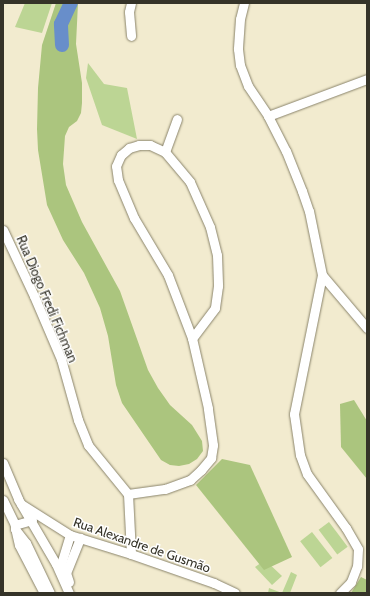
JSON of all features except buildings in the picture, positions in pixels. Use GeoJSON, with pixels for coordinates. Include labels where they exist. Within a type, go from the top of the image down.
{"type":"FeatureCollection","features":[{"type":"Feature","properties":{"kind":"street"},"geometry":{"type":"LineString","coordinates":[[131,3],[129,12],[131,36]]}},
{"type":"Feature","properties":{"kind":"street"},"geometry":{"type":"LineString","coordinates":[[244,3],[240,19],[238,49],[240,65],[248,86],[268,116],[286,151],[302,190],[309,211],[322,275],[294,414],[300,455],[307,474],[346,528],[358,549],[357,566],[351,582],[340,593]]}},
{"type":"Feature","properties":{"kind":"street"},"geometry":{"type":"LineString","coordinates":[[268,116],[367,79]]}},
{"type":"Feature","properties":{"kind":"street"},"geometry":{"type":"LineString","coordinates":[[165,152],[177,119]]}},
{"type":"Feature","properties":{"kind":"street"},"geometry":{"type":"LineString","coordinates":[[131,554],[128,494],[165,489],[190,480],[210,458],[213,445],[212,433],[192,338],[168,275],[134,218],[118,180],[116,166],[122,155],[129,148],[139,145],[150,145],[165,152],[190,182],[210,227],[217,255],[218,286],[215,308],[192,338]]}},
{"type":"Feature","properties":{"kind":"street","name":"Rua Diogo Fredi Fichman"},"geometry":{"type":"LineString","coordinates":[[3,230],[34,296],[61,359],[78,420],[88,445],[128,494]]}},
{"type":"Feature","properties":{"kind":"street"},"geometry":{"type":"LineString","coordinates":[[322,275],[367,328]]}},
{"type":"Feature","properties":{"kind":"street"},"geometry":{"type":"LineString","coordinates":[[3,463],[20,502],[56,564],[69,593]]}},
{"type":"Feature","properties":{"kind":"street"},"geometry":{"type":"LineString","coordinates":[[20,502],[4,504],[15,527],[26,543],[50,593]]}},
{"type":"Feature","properties":{"kind":"street","name":"Rua Alexandre de Gusmão"},"geometry":{"type":"LineString","coordinates":[[20,502],[70,535],[131,554],[235,593]]}},
{"type":"Feature","properties":{"kind":"street"},"geometry":{"type":"LineString","coordinates":[[15,527],[33,522]]}},
{"type":"Feature","properties":{"kind":"street"},"geometry":{"type":"LineString","coordinates":[[33,522],[46,536],[66,573],[73,593]]}},
{"type":"Feature","properties":{"kind":"street"},"geometry":{"type":"LineString","coordinates":[[33,522],[38,537],[63,593]]}},
{"type":"Feature","properties":{"kind":"street"},"geometry":{"type":"LineString","coordinates":[[15,527],[19,545],[44,593]]}},
{"type":"Feature","properties":{"kind":"street"},"geometry":{"type":"LineString","coordinates":[[15,527],[31,545],[54,593]]}},
{"type":"Feature","properties":{"kind":"street"},"geometry":{"type":"LineString","coordinates":[[61,564],[70,535]]}},
{"type":"Feature","properties":{"kind":"street"},"geometry":{"type":"LineString","coordinates":[[66,573],[80,538]]}},
{"type":"Feature","properties":{"kind":"green space"},"geometry":{"type":"Polygon","coordinates":[[[25,3],[52,3],[42,33],[15,27],[25,3]]]}},
{"type":"Feature","properties":{"kind":"green space"},"geometry":{"type":"Polygon","coordinates":[[[56,3],[78,3],[76,44],[82,83],[82,103],[81,113],[77,121],[69,127],[65,136],[63,164],[66,185],[82,222],[120,291],[148,370],[170,405],[192,425],[202,441],[203,451],[197,459],[189,464],[179,466],[170,465],[161,460],[122,403],[116,385],[108,336],[100,308],[84,273],[63,240],[47,205],[38,150],[38,88],[42,45],[56,3]]]}},
{"type":"Feature","properties":{"kind":"green space"},"geometry":{"type":"Polygon","coordinates":[[[88,63],[104,84],[127,88],[137,139],[102,125],[86,78],[88,63]]]}},
{"type":"Feature","properties":{"kind":"green space"},"geometry":{"type":"Polygon","coordinates":[[[354,400],[367,421],[367,479],[341,447],[340,404],[354,400]]]}},
{"type":"Feature","properties":{"kind":"green space"},"geometry":{"type":"Polygon","coordinates":[[[222,459],[250,465],[292,557],[264,570],[196,485],[222,459]]]}},
{"type":"Feature","properties":{"kind":"green space"},"geometry":{"type":"Polygon","coordinates":[[[329,522],[348,547],[337,555],[319,530],[329,522]]]}},
{"type":"Feature","properties":{"kind":"green space"},"geometry":{"type":"Polygon","coordinates":[[[312,532],[332,558],[320,567],[300,541],[312,532]]]}},
{"type":"Feature","properties":{"kind":"green space"},"geometry":{"type":"Polygon","coordinates":[[[265,560],[282,576],[272,585],[255,567],[265,560]]]}},
{"type":"Feature","properties":{"kind":"green space"},"geometry":{"type":"Polygon","coordinates":[[[291,572],[297,575],[290,593],[282,593],[291,572]]]}},
{"type":"Feature","properties":{"kind":"green space"},"geometry":{"type":"Polygon","coordinates":[[[361,577],[367,580],[367,593],[351,593],[361,577]]]}},
{"type":"Feature","properties":{"kind":"green space"},"geometry":{"type":"Polygon","coordinates":[[[269,588],[282,593],[268,593],[269,588]]]}},
{"type":"Feature","properties":{"kind":"waterway"},"geometry":{"type":"LineString","coordinates":[[62,45],[61,24],[71,3]]}}]}
